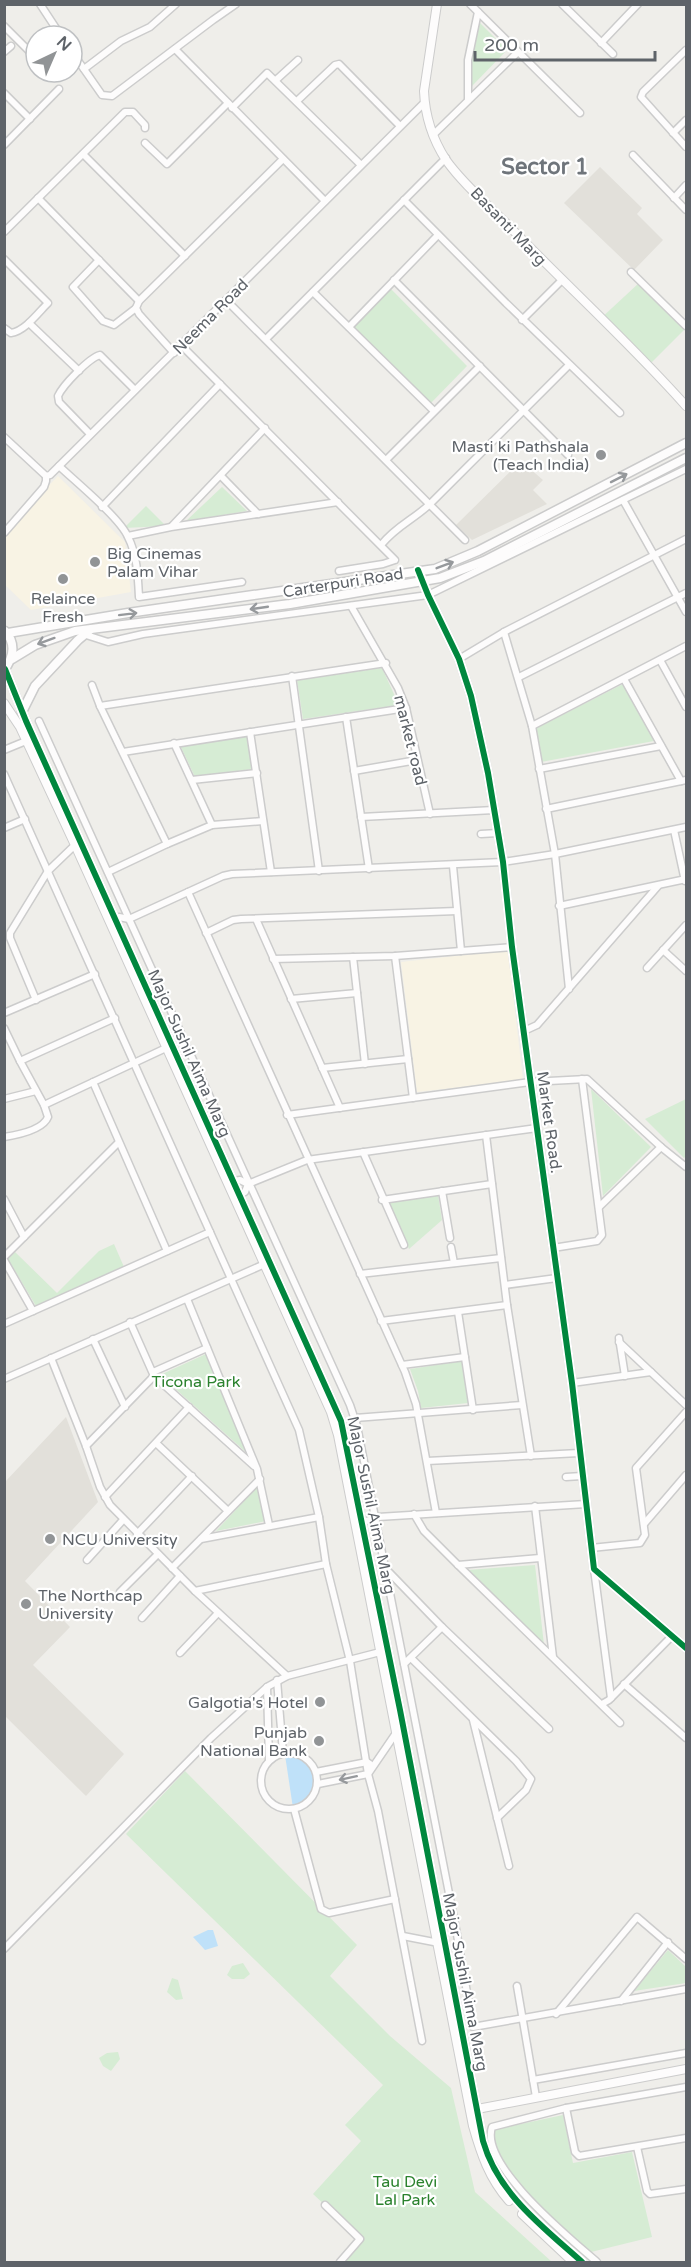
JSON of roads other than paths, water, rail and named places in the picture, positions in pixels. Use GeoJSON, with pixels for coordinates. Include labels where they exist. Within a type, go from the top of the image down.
{"type":"FeatureCollection","features":[{"type":"Feature","properties":{"kind":"main road","name":"Carterpuri Road"},"geometry":{"type":"LineString","coordinates":[[6,632],[435,568],[478,551],[687,443]]}},
{"type":"Feature","properties":{"kind":"main road","name":"Carterpuri Road"},"geometry":{"type":"LineString","coordinates":[[12,659],[34,645],[75,631],[279,606],[440,578],[483,561],[687,458]]}},
{"type":"Feature","properties":{"kind":"main road"},"geometry":{"type":"LineString","coordinates":[[22,712],[35,686],[83,634],[93,629]]}},
{"type":"Feature","properties":{"kind":"main road"},"geometry":{"type":"LineString","coordinates":[[5,669],[12,659],[12,642],[6,632]]}},
{"type":"Feature","properties":{"kind":"street"},"geometry":{"type":"LineString","coordinates":[[40,4],[54,24]]}},
{"type":"Feature","properties":{"kind":"street"},"geometry":{"type":"LineString","coordinates":[[176,4],[150,27],[120,41],[84,69],[102,95],[112,96],[236,4]]}},
{"type":"Feature","properties":{"kind":"street","name":"Basanti Marg"},"geometry":{"type":"LineString","coordinates":[[437,4],[424,102],[433,135],[446,158],[562,280],[647,363],[687,406]]}},
{"type":"Feature","properties":{"kind":"street"},"geometry":{"type":"LineString","coordinates":[[470,4],[580,113]]}},
{"type":"Feature","properties":{"kind":"street"},"geometry":{"type":"LineString","coordinates":[[562,4],[612,54]]}},
{"type":"Feature","properties":{"kind":"street"},"geometry":{"type":"LineString","coordinates":[[601,43],[639,4]]}},
{"type":"Feature","properties":{"kind":"street"},"geometry":{"type":"LineString","coordinates":[[468,100],[468,60],[478,12]]}},
{"type":"Feature","properties":{"kind":"street"},"geometry":{"type":"LineString","coordinates":[[4,26],[24,46]]}},
{"type":"Feature","properties":{"kind":"street"},"geometry":{"type":"LineString","coordinates":[[4,52],[11,46]]}},
{"type":"Feature","properties":{"kind":"street"},"geometry":{"type":"LineString","coordinates":[[175,49],[325,201]]}},
{"type":"Feature","properties":{"kind":"street"},"geometry":{"type":"LineString","coordinates":[[687,50],[643,92],[641,97],[687,147]]}},
{"type":"Feature","properties":{"kind":"street"},"geometry":{"type":"LineString","coordinates":[[433,135],[518,52]]}},
{"type":"Feature","properties":{"kind":"street"},"geometry":{"type":"LineString","coordinates":[[276,81],[298,60]]}},
{"type":"Feature","properties":{"kind":"street"},"geometry":{"type":"LineString","coordinates":[[297,101],[335,65],[339,64],[399,125]]}},
{"type":"Feature","properties":{"kind":"street"},"geometry":{"type":"LineString","coordinates":[[145,143],[167,164],[264,74],[269,74],[361,165]]}},
{"type":"Feature","properties":{"kind":"street"},"geometry":{"type":"LineString","coordinates":[[4,145],[59,89]]}},
{"type":"Feature","properties":{"kind":"street"},"geometry":{"type":"LineString","coordinates":[[4,93],[30,119]]}},
{"type":"Feature","properties":{"kind":"street","name":"Neema Road"},"geometry":{"type":"LineString","coordinates":[[4,532],[44,487],[46,476],[50,475],[174,353],[424,102]]}},
{"type":"Feature","properties":{"kind":"street"},"geometry":{"type":"LineString","coordinates":[[4,232],[128,111],[145,125],[145,128]]}},
{"type":"Feature","properties":{"kind":"street"},"geometry":{"type":"LineString","coordinates":[[673,133],[687,120]]}},
{"type":"Feature","properties":{"kind":"street"},"geometry":{"type":"LineString","coordinates":[[82,154],[185,256]]}},
{"type":"Feature","properties":{"kind":"street"},"geometry":{"type":"LineString","coordinates":[[633,155],[687,210]]}},
{"type":"Feature","properties":{"kind":"street"},"geometry":{"type":"LineString","coordinates":[[266,339],[446,158]]}},
{"type":"Feature","properties":{"kind":"street"},"geometry":{"type":"LineString","coordinates":[[99,260],[76,282],[74,289],[108,324],[117,324],[283,159]]}},
{"type":"Feature","properties":{"kind":"street"},"geometry":{"type":"LineString","coordinates":[[674,198],[687,185]]}},
{"type":"Feature","properties":{"kind":"street"},"geometry":{"type":"LineString","coordinates":[[38,198],[99,260],[138,305],[139,314],[174,353]]}},
{"type":"Feature","properties":{"kind":"street"},"geometry":{"type":"LineString","coordinates":[[404,200],[522,320],[620,413]]}},
{"type":"Feature","properties":{"kind":"street"},"geometry":{"type":"LineString","coordinates":[[349,327],[438,235]]}},
{"type":"Feature","properties":{"kind":"street"},"geometry":{"type":"LineString","coordinates":[[4,258],[48,303],[29,323],[14,334],[4,328]]}},
{"type":"Feature","properties":{"kind":"street"},"geometry":{"type":"LineString","coordinates":[[630,272],[687,326]]}},
{"type":"Feature","properties":{"kind":"street"},"geometry":{"type":"LineString","coordinates":[[394,280],[568,455]]}},
{"type":"Feature","properties":{"kind":"street"},"geometry":{"type":"LineString","coordinates":[[522,320],[562,280]]}},
{"type":"Feature","properties":{"kind":"street"},"geometry":{"type":"LineString","coordinates":[[313,292],[434,411]]}},
{"type":"Feature","properties":{"kind":"street"},"geometry":{"type":"LineString","coordinates":[[226,300],[465,540]]}},
{"type":"Feature","properties":{"kind":"street"},"geometry":{"type":"LineString","coordinates":[[29,323],[79,371]]}},
{"type":"Feature","properties":{"kind":"street"},"geometry":{"type":"LineString","coordinates":[[182,345],[395,560],[339,570]]}},
{"type":"Feature","properties":{"kind":"street"},"geometry":{"type":"LineString","coordinates":[[90,434],[60,402],[58,396],[79,371],[100,355],[135,390]]}},
{"type":"Feature","properties":{"kind":"street"},"geometry":{"type":"LineString","coordinates":[[381,545],[397,527],[416,516],[430,504],[569,365]]}},
{"type":"Feature","properties":{"kind":"street"},"geometry":{"type":"LineString","coordinates":[[386,460],[480,366]]}},
{"type":"Feature","properties":{"kind":"street"},"geometry":{"type":"LineString","coordinates":[[102,507],[220,384]]}},
{"type":"Feature","properties":{"kind":"street"},"geometry":{"type":"LineString","coordinates":[[171,526],[221,476],[264,428]]}},
{"type":"Feature","properties":{"kind":"street"},"geometry":{"type":"LineString","coordinates":[[4,437],[46,476]]}},
{"type":"Feature","properties":{"kind":"street"},"geometry":{"type":"LineString","coordinates":[[59,466],[102,507],[128,536],[136,568],[139,597],[242,582]]}},
{"type":"Feature","properties":{"kind":"street"},"geometry":{"type":"LineString","coordinates":[[83,634],[108,642],[143,634],[428,595],[687,469]]}},
{"type":"Feature","properties":{"kind":"street"},"geometry":{"type":"LineString","coordinates":[[221,476],[258,514]]}},
{"type":"Feature","properties":{"kind":"street"},"geometry":{"type":"LineString","coordinates":[[623,500],[687,612]]}},
{"type":"Feature","properties":{"kind":"street"},"geometry":{"type":"LineString","coordinates":[[128,536],[171,526],[338,502]]}},
{"type":"Feature","properties":{"kind":"street"},"geometry":{"type":"LineString","coordinates":[[459,659],[504,632],[687,538]]}},
{"type":"Feature","properties":{"kind":"street","name":"Market Road."},"geometry":{"type":"LineString","coordinates":[[418,570],[459,659],[481,735],[495,810],[572,1383],[594,1569]]}},
{"type":"Feature","properties":{"kind":"street"},"geometry":{"type":"LineString","coordinates":[[519,677],[687,593]]}},
{"type":"Feature","properties":{"kind":"street","name":"market road"},"geometry":{"type":"LineString","coordinates":[[351,606],[386,663],[406,708],[430,814]]}},
{"type":"Feature","properties":{"kind":"street"},"geometry":{"type":"LineString","coordinates":[[504,632],[532,726],[555,854],[569,989]]}},
{"type":"Feature","properties":{"kind":"street"},"geometry":{"type":"LineString","coordinates":[[532,726],[687,646]]}},
{"type":"Feature","properties":{"kind":"street"},"geometry":{"type":"LineString","coordinates":[[660,660],[687,706]]}},
{"type":"Feature","properties":{"kind":"street"},"geometry":{"type":"LineString","coordinates":[[100,706],[386,663]]}},
{"type":"Feature","properties":{"kind":"street","name":"Major Sushil Aima Marg"},"geometry":{"type":"LineString","coordinates":[[5,669],[111,920]]}},
{"type":"Feature","properties":{"kind":"street"},"geometry":{"type":"LineString","coordinates":[[292,676],[319,871]]}},
{"type":"Feature","properties":{"kind":"street"},"geometry":{"type":"LineString","coordinates":[[546,809],[684,780],[661,746],[624,679]]}},
{"type":"Feature","properties":{"kind":"street"},"geometry":{"type":"LineString","coordinates":[[92,685],[167,844]]}},
{"type":"Feature","properties":{"kind":"street","name":"Major Sushil Aima Marg"},"geometry":{"type":"LineString","coordinates":[[4,703],[26,741],[240,1195],[331,1412],[358,1520],[385,1651],[396,1733],[474,2109],[486,2151],[502,2183],[517,2202],[582,2262]]}},
{"type":"Feature","properties":{"kind":"street"},"geometry":{"type":"LineString","coordinates":[[123,752],[406,708]]}},
{"type":"Feature","properties":{"kind":"street"},"geometry":{"type":"LineString","coordinates":[[346,717],[369,869]]}},
{"type":"Feature","properties":{"kind":"street"},"geometry":{"type":"LineString","coordinates":[[39,721],[355,1418],[456,1929],[473,2027]]}},
{"type":"Feature","properties":{"kind":"street"},"geometry":{"type":"LineString","coordinates":[[250,732],[271,872]]}},
{"type":"Feature","properties":{"kind":"street"},"geometry":{"type":"LineString","coordinates":[[4,750],[26,741]]}},
{"type":"Feature","properties":{"kind":"street"},"geometry":{"type":"LineString","coordinates":[[174,743],[212,825]]}},
{"type":"Feature","properties":{"kind":"street"},"geometry":{"type":"LineString","coordinates":[[539,770],[661,746]]}},
{"type":"Feature","properties":{"kind":"street"},"geometry":{"type":"LineString","coordinates":[[354,771],[417,760]]}},
{"type":"Feature","properties":{"kind":"street"},"geometry":{"type":"LineString","coordinates":[[192,780],[257,773]]}},
{"type":"Feature","properties":{"kind":"street"},"geometry":{"type":"LineString","coordinates":[[4,774],[295,1419],[319,1517],[326,1564],[350,1661],[370,1764],[368,1774],[403,1936],[422,2041]]}},
{"type":"Feature","properties":{"kind":"street"},"geometry":{"type":"LineString","coordinates":[[361,817],[495,810]]}},
{"type":"Feature","properties":{"kind":"street"},"geometry":{"type":"LineString","coordinates":[[4,828],[25,819]]}},
{"type":"Feature","properties":{"kind":"street"},"geometry":{"type":"LineString","coordinates":[[108,872],[212,825],[263,821]]}},
{"type":"Feature","properties":{"kind":"street"},"geometry":{"type":"LineString","coordinates":[[111,920],[128,919],[223,876],[503,862],[555,854],[687,827]]}},
{"type":"Feature","properties":{"kind":"street"},"geometry":{"type":"LineString","coordinates":[[559,906],[686,881],[674,830]]}},
{"type":"Feature","properties":{"kind":"street"},"geometry":{"type":"LineString","coordinates":[[481,834],[498,833]]}},
{"type":"Feature","properties":{"kind":"street"},"geometry":{"type":"LineString","coordinates":[[36,1000],[10,938],[10,933],[48,871],[75,845]]}},
{"type":"Feature","properties":{"kind":"street"},"geometry":{"type":"LineString","coordinates":[[453,866],[461,951]]}},
{"type":"Feature","properties":{"kind":"street"},"geometry":{"type":"LineString","coordinates":[[524,1031],[537,1025],[658,886]]}},
{"type":"Feature","properties":{"kind":"street"},"geometry":{"type":"LineString","coordinates":[[188,892],[307,1160],[402,1365],[418,1414],[436,1513]]}},
{"type":"Feature","properties":{"kind":"street"},"geometry":{"type":"LineString","coordinates":[[206,933],[233,920],[457,911]]}},
{"type":"Feature","properties":{"kind":"street"},"geometry":{"type":"LineString","coordinates":[[116,931],[125,925],[128,919]]}},
{"type":"Feature","properties":{"kind":"street"},"geometry":{"type":"LineString","coordinates":[[256,919],[340,1108]]}},
{"type":"Feature","properties":{"kind":"street"},"geometry":{"type":"LineString","coordinates":[[647,968],[687,925]]}},
{"type":"Feature","properties":{"kind":"street","name":"Major Sushil Aima Marg"},"geometry":{"type":"LineString","coordinates":[[116,931],[166,1048],[268,1263]]}},
{"type":"Feature","properties":{"kind":"street"},"geometry":{"type":"LineString","coordinates":[[273,959],[395,956],[512,947]]}},
{"type":"Feature","properties":{"kind":"street"},"geometry":{"type":"LineString","coordinates":[[663,950],[687,971]]}},
{"type":"Feature","properties":{"kind":"street"},"geometry":{"type":"LineString","coordinates":[[395,956],[413,1098]]}},
{"type":"Feature","properties":{"kind":"street"},"geometry":{"type":"LineString","coordinates":[[353,957],[365,1064]]}},
{"type":"Feature","properties":{"kind":"street"},"geometry":{"type":"LineString","coordinates":[[4,1013],[95,974]]}},
{"type":"Feature","properties":{"kind":"street"},"geometry":{"type":"LineString","coordinates":[[291,999],[357,993]]}},
{"type":"Feature","properties":{"kind":"street"},"geometry":{"type":"LineString","coordinates":[[20,1061],[115,1018]]}},
{"type":"Feature","properties":{"kind":"street"},"geometry":{"type":"LineString","coordinates":[[4,1028],[48,1117],[45,1123],[26,1132],[4,1137]]}},
{"type":"Feature","properties":{"kind":"street"},"geometry":{"type":"LineString","coordinates":[[44,1105],[166,1048]]}},
{"type":"Feature","properties":{"kind":"street"},"geometry":{"type":"LineString","coordinates":[[322,1068],[408,1059]]}},
{"type":"Feature","properties":{"kind":"street"},"geometry":{"type":"LineString","coordinates":[[287,1115],[530,1082],[582,1078],[591,1081],[661,1147],[687,1167]]}},
{"type":"Feature","properties":{"kind":"street"},"geometry":{"type":"LineString","coordinates":[[553,1248],[597,1241],[602,1235],[582,1078]]}},
{"type":"Feature","properties":{"kind":"street"},"geometry":{"type":"LineString","coordinates":[[93,1082],[167,1251]]}},
{"type":"Feature","properties":{"kind":"street"},"geometry":{"type":"LineString","coordinates":[[4,1099],[36,1091]]}},
{"type":"Feature","properties":{"kind":"street"},"geometry":{"type":"LineString","coordinates":[[240,1195],[248,1184],[307,1160],[537,1128]]}},
{"type":"Feature","properties":{"kind":"street"},"geometry":{"type":"LineString","coordinates":[[486,1135],[507,1305],[531,1456]]}},
{"type":"Feature","properties":{"kind":"street"},"geometry":{"type":"LineString","coordinates":[[33,1311],[4,1258],[118,1143]]}},
{"type":"Feature","properties":{"kind":"street"},"geometry":{"type":"LineString","coordinates":[[599,1206],[661,1147]]}},
{"type":"Feature","properties":{"kind":"street"},"geometry":{"type":"LineString","coordinates":[[363,1152],[382,1200],[404,1245]]}},
{"type":"Feature","properties":{"kind":"street"},"geometry":{"type":"LineString","coordinates":[[233,1181],[240,1180],[248,1184]]}},
{"type":"Feature","properties":{"kind":"street"},"geometry":{"type":"LineString","coordinates":[[382,1200],[492,1184]]}},
{"type":"Feature","properties":{"kind":"street"},"geometry":{"type":"LineString","coordinates":[[442,1191],[450,1238]]}},
{"type":"Feature","properties":{"kind":"street"},"geometry":{"type":"LineString","coordinates":[[4,1199],[24,1237]]}},
{"type":"Feature","properties":{"kind":"street"},"geometry":{"type":"LineString","coordinates":[[4,1215],[13,1215]]}},
{"type":"Feature","properties":{"kind":"street"},"geometry":{"type":"LineString","coordinates":[[4,1324],[210,1232]]}},
{"type":"Feature","properties":{"kind":"street"},"geometry":{"type":"LineString","coordinates":[[451,1247],[454,1263]]}},
{"type":"Feature","properties":{"kind":"street"},"geometry":{"type":"LineString","coordinates":[[360,1274],[501,1258]]}},
{"type":"Feature","properties":{"kind":"street"},"geometry":{"type":"LineString","coordinates":[[4,1379],[268,1263]]}},
{"type":"Feature","properties":{"kind":"street"},"geometry":{"type":"LineString","coordinates":[[505,1285],[557,1278]]}},
{"type":"Feature","properties":{"kind":"street"},"geometry":{"type":"LineString","coordinates":[[187,1299],[257,1468],[269,1525]]}},
{"type":"Feature","properties":{"kind":"street"},"geometry":{"type":"LineString","coordinates":[[381,1321],[507,1305]]}},
{"type":"Feature","properties":{"kind":"street"},"geometry":{"type":"LineString","coordinates":[[458,1312],[473,1410]]}},
{"type":"Feature","properties":{"kind":"street"},"geometry":{"type":"LineString","coordinates":[[130,1322],[154,1374],[257,1468]]}},
{"type":"Feature","properties":{"kind":"street"},"geometry":{"type":"LineString","coordinates":[[93,1339],[124,1407]]}},
{"type":"Feature","properties":{"kind":"street"},"geometry":{"type":"LineString","coordinates":[[625,1376],[619,1340],[687,1405]]}},
{"type":"Feature","properties":{"kind":"street"},"geometry":{"type":"LineString","coordinates":[[86,1446],[154,1374],[207,1348]]}},
{"type":"Feature","properties":{"kind":"street"},"geometry":{"type":"LineString","coordinates":[[51,1358],[105,1497],[137,1534],[287,1676]]}},
{"type":"Feature","properties":{"kind":"street"},"geometry":{"type":"LineString","coordinates":[[402,1365],[465,1358]]}},
{"type":"Feature","properties":{"kind":"street"},"geometry":{"type":"LineString","coordinates":[[572,1383],[651,1372]]}},
{"type":"Feature","properties":{"kind":"street"},"geometry":{"type":"LineString","coordinates":[[355,1418],[522,1406]]}},
{"type":"Feature","properties":{"kind":"street"},"geometry":{"type":"LineString","coordinates":[[105,1497],[189,1407]]}},
{"type":"Feature","properties":{"kind":"street"},"geometry":{"type":"LineString","coordinates":[[591,1548],[640,1544],[644,1538],[644,1524],[636,1468],[687,1412]]}},
{"type":"Feature","properties":{"kind":"street"},"geometry":{"type":"LineString","coordinates":[[156,1443],[228,1511]]}},
{"type":"Feature","properties":{"kind":"street"},"geometry":{"type":"LineString","coordinates":[[428,1461],[579,1453]]}},
{"type":"Feature","properties":{"kind":"street"},"geometry":{"type":"LineString","coordinates":[[644,1524],[687,1475]]}},
{"type":"Feature","properties":{"kind":"street"},"geometry":{"type":"LineString","coordinates":[[137,1534],[192,1476]]}},
{"type":"Feature","properties":{"kind":"street"},"geometry":{"type":"LineString","coordinates":[[566,1477],[582,1476]]}},
{"type":"Feature","properties":{"kind":"street"},"geometry":{"type":"LineString","coordinates":[[172,1568],[260,1479]]}},
{"type":"Feature","properties":{"kind":"street"},"geometry":{"type":"LineString","coordinates":[[358,1520],[414,1514],[586,1504]]}},
{"type":"Feature","properties":{"kind":"street"},"geometry":{"type":"LineString","coordinates":[[535,1506],[553,1657]]}},
{"type":"Feature","properties":{"kind":"street"},"geometry":{"type":"LineString","coordinates":[[414,1514],[420,1526],[458,1565],[620,1723]]}},
{"type":"Feature","properties":{"kind":"street"},"geometry":{"type":"LineString","coordinates":[[201,1539],[319,1517]]}},
{"type":"Feature","properties":{"kind":"street"},"geometry":{"type":"LineString","coordinates":[[87,1560],[123,1520]]}},
{"type":"Feature","properties":{"kind":"street"},"geometry":{"type":"LineString","coordinates":[[120,1593],[158,1554]]}},
{"type":"Feature","properties":{"kind":"street"},"geometry":{"type":"LineString","coordinates":[[458,1565],[540,1558]]}},
{"type":"Feature","properties":{"kind":"street"},"geometry":{"type":"LineString","coordinates":[[195,1591],[326,1564]]}},
{"type":"Feature","properties":{"kind":"street"},"geometry":{"type":"LineString","coordinates":[[385,1568],[442,1627],[549,1729]]}},
{"type":"Feature","properties":{"kind":"street"},"geometry":{"type":"LineString","coordinates":[[594,1569],[687,1648]]}},
{"type":"Feature","properties":{"kind":"street"},"geometry":{"type":"LineString","coordinates":[[594,1569],[611,1698]]}},
{"type":"Feature","properties":{"kind":"street"},"geometry":{"type":"LineString","coordinates":[[142,1618],[180,1576]]}},
{"type":"Feature","properties":{"kind":"street"},"geometry":{"type":"LineString","coordinates":[[180,1653],[218,1613]]}},
{"type":"Feature","properties":{"kind":"street"},"geometry":{"type":"LineString","coordinates":[[394,1680],[411,1658],[442,1627]]}},
{"type":"Feature","properties":{"kind":"street"},"geometry":{"type":"LineString","coordinates":[[602,1704],[611,1698],[672,1636]]}},
{"type":"Feature","properties":{"kind":"street"},"geometry":{"type":"LineString","coordinates":[[4,1949],[211,1738],[267,1687],[287,1676],[385,1651]]}},
{"type":"Feature","properties":{"kind":"street","name":"Major Sushil Aima Marg"},"geometry":{"type":"LineString","coordinates":[[385,1651],[394,1680],[461,2029],[481,2153],[492,2180],[522,2214],[573,2262]]}},
{"type":"Feature","properties":{"kind":"street"},"geometry":{"type":"LineString","coordinates":[[411,1658],[516,1761],[531,1779],[526,1790],[497,1818]]}},
{"type":"Feature","properties":{"kind":"street"},"geometry":{"type":"LineString","coordinates":[[277,1680],[283,1753]]}},
{"type":"Feature","properties":{"kind":"street"},"geometry":{"type":"LineString","coordinates":[[624,1684],[687,1738]]}},
{"type":"Feature","properties":{"kind":"street"},"geometry":{"type":"LineString","coordinates":[[267,1687],[269,1760],[261,1776],[263,1794],[276,1807],[294,1809],[310,1801],[318,1784],[316,1772],[307,1759],[291,1753],[283,1753],[269,1760]]}},
{"type":"Feature","properties":{"kind":"street"},"geometry":{"type":"LineString","coordinates":[[473,1719],[509,1866]]}},
{"type":"Feature","properties":{"kind":"street"},"geometry":{"type":"LineString","coordinates":[[316,1772],[370,1764],[396,1733]]}},
{"type":"Feature","properties":{"kind":"street"},"geometry":{"type":"LineString","coordinates":[[318,1784],[368,1774]]}},
{"type":"Feature","properties":{"kind":"street"},"geometry":{"type":"LineString","coordinates":[[294,1809],[321,1909],[329,1913],[395,1899]]}},
{"type":"Feature","properties":{"kind":"street"},"geometry":{"type":"LineString","coordinates":[[556,2014],[636,1918],[639,1918],[687,1959]]}},
{"type":"Feature","properties":{"kind":"street"},"geometry":{"type":"LineString","coordinates":[[403,1936],[439,1943]]}},
{"type":"Feature","properties":{"kind":"street"},"geometry":{"type":"LineString","coordinates":[[621,2001],[668,1942]]}},
{"type":"Feature","properties":{"kind":"street"},"geometry":{"type":"LineString","coordinates":[[517,1986],[536,2097]]}},
{"type":"Feature","properties":{"kind":"street"},"geometry":{"type":"LineString","coordinates":[[461,2029],[687,1989]]}},
{"type":"Feature","properties":{"kind":"street"},"geometry":{"type":"LineString","coordinates":[[533,2080],[687,2052]]}},
{"type":"Feature","properties":{"kind":"street"},"geometry":{"type":"LineString","coordinates":[[474,2109],[687,2069]]}},
{"type":"Feature","properties":{"kind":"street"},"geometry":{"type":"LineString","coordinates":[[597,2262],[508,2178],[490,2134],[494,2125],[566,2108],[687,2087]]}},
{"type":"Feature","properties":{"kind":"street"},"geometry":{"type":"LineString","coordinates":[[566,2108],[575,2152],[579,2156],[687,2138]]}},
{"type":"Feature","properties":{"kind":"street"},"geometry":{"type":"LineString","coordinates":[[637,2147],[647,2191],[650,2194],[687,2189]]}},
{"type":"Feature","properties":{"kind":"street"},"geometry":{"type":"LineString","coordinates":[[325,2205],[360,2239],[340,2262]]}},
{"type":"Feature","properties":{"kind":"water"},"geometry":{"type":"Polygon","coordinates":[[[285,1755],[297,1757],[306,1762],[312,1769],[314,1777],[314,1786],[310,1794],[293,1808],[285,1755]]]}},
{"type":"Feature","properties":{"kind":"water"},"geometry":{"type":"Polygon","coordinates":[[[213,1930],[218,1946],[205,1950],[193,1937],[213,1930]]]}},
{"type":"Feature","properties":{"kind":"place","name":"Masti ki Pathshala (Teach India)"},"geometry":{"type":"Point","coordinates":[601,455]}},
{"type":"Feature","properties":{"kind":"place","name":"Big Cinemas Palam Vihar"},"geometry":{"type":"Point","coordinates":[95,562]}},
{"type":"Feature","properties":{"kind":"place","name":"Relaince Fresh"},"geometry":{"type":"Point","coordinates":[63,579]}},
{"type":"Feature","properties":{"kind":"place","name":"NCU University"},"geometry":{"type":"Point","coordinates":[50,1539]}},
{"type":"Feature","properties":{"kind":"place","name":"The Northcap University"},"geometry":{"type":"Point","coordinates":[26,1604]}},
{"type":"Feature","properties":{"kind":"place","name":"Galgotia's Hotel"},"geometry":{"type":"Point","coordinates":[320,1702]}},
{"type":"Feature","properties":{"kind":"place","name":"Punjab National Bank"},"geometry":{"type":"Point","coordinates":[319,1741]}},
{"type":"Feature","properties":{"kind":"district","name":"Sector 1"},"geometry":{"type":"Point","coordinates":[545,166]}},
{"type":"Feature","properties":{"kind":"park label","name":"Ticona Park"},"geometry":{"type":"Point","coordinates":[196,1381]}},
{"type":"Feature","properties":{"kind":"park label","name":"Tau Devi Lal Park"},"geometry":{"type":"Point","coordinates":[405,2190]}}]}
